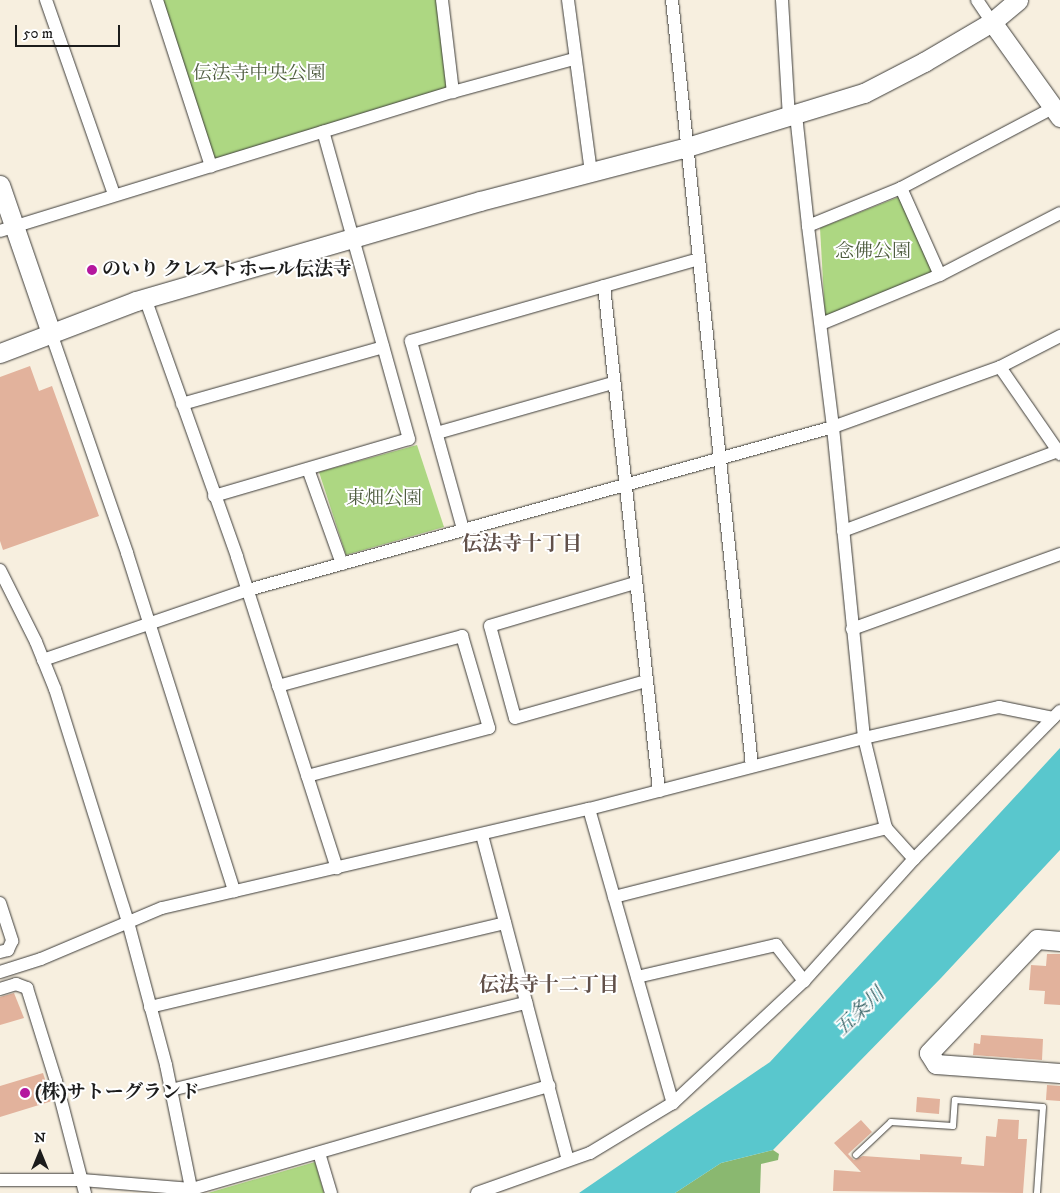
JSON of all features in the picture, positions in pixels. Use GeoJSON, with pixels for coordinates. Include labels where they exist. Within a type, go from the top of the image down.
{"type":"FeatureCollection","features":[{"type":"Feature","properties":{"kind":"street"},"geometry":{"type":"LineString","coordinates":[[46,0],[114,194]]}},
{"type":"Feature","properties":{"kind":"street"},"geometry":{"type":"LineString","coordinates":[[157,0],[211,166]]}},
{"type":"Feature","properties":{"kind":"street"},"geometry":{"type":"LineString","coordinates":[[442,0],[453,92]]}},
{"type":"Feature","properties":{"kind":"street"},"geometry":{"type":"LineString","coordinates":[[568,0],[574,59],[592,172]]}},
{"type":"Feature","properties":{"kind":"street"},"geometry":{"type":"LineString","coordinates":[[672,0],[752,766]]}},
{"type":"Feature","properties":{"kind":"street"},"geometry":{"type":"LineString","coordinates":[[782,0],[792,116],[821,324],[833,427],[864,738],[886,828],[914,860]]}},
{"type":"Feature","properties":{"kind":"street"},"geometry":{"type":"LineString","coordinates":[[808,226],[901,188],[1057,112],[977,0]]}},
{"type":"Feature","properties":{"kind":"street"},"geometry":{"type":"LineString","coordinates":[[0,353],[145,298],[352,238],[687,147],[864,93],[924,62],[992,22],[1018,0]]}},
{"type":"Feature","properties":{"kind":"street"},"geometry":{"type":"LineString","coordinates":[[7,228],[453,92],[574,59]]}},
{"type":"Feature","properties":{"kind":"street"},"geometry":{"type":"LineString","coordinates":[[214,496],[409,439],[323,132]]}},
{"type":"Feature","properties":{"kind":"street"},"geometry":{"type":"LineString","coordinates":[[0,185],[7,228],[51,333],[149,622],[234,891]]}},
{"type":"Feature","properties":{"kind":"street"},"geometry":{"type":"LineString","coordinates":[[901,188],[940,275]]}},
{"type":"Feature","properties":{"kind":"street"},"geometry":{"type":"LineString","coordinates":[[821,324],[940,275],[1060,213]]}},
{"type":"Feature","properties":{"kind":"street"},"geometry":{"type":"LineString","coordinates":[[463,530],[411,341],[698,259]]}},
{"type":"Feature","properties":{"kind":"street"},"geometry":{"type":"LineString","coordinates":[[604,286],[624,486],[659,791]]}},
{"type":"Feature","properties":{"kind":"street"},"geometry":{"type":"LineString","coordinates":[[145,298],[248,590],[337,868]]}},
{"type":"Feature","properties":{"kind":"street"},"geometry":{"type":"LineString","coordinates":[[43,660],[149,622],[248,590],[720,461],[833,427],[1000,367],[1060,336]]}},
{"type":"Feature","properties":{"kind":"street"},"geometry":{"type":"LineString","coordinates":[[182,404],[383,347]]}},
{"type":"Feature","properties":{"kind":"street"},"geometry":{"type":"LineString","coordinates":[[842,531],[1059,452],[1000,367]]}},
{"type":"Feature","properties":{"kind":"street"},"geometry":{"type":"LineString","coordinates":[[437,433],[613,383]]}},
{"type":"Feature","properties":{"kind":"street"},"geometry":{"type":"LineString","coordinates":[[308,469],[342,564]]}},
{"type":"Feature","properties":{"kind":"street"},"geometry":{"type":"LineString","coordinates":[[852,629],[1060,554]]}},
{"type":"Feature","properties":{"kind":"street"},"geometry":{"type":"LineString","coordinates":[[0,570],[43,660],[128,922],[171,1090],[192,1191]]}},
{"type":"Feature","properties":{"kind":"street"},"geometry":{"type":"LineString","coordinates":[[636,583],[490,626],[515,718],[646,681]]}},
{"type":"Feature","properties":{"kind":"street"},"geometry":{"type":"LineString","coordinates":[[278,686],[462,636],[489,728],[307,776]]}},
{"type":"Feature","properties":{"kind":"street"},"geometry":{"type":"LineString","coordinates":[[0,972],[162,908],[482,835],[864,738],[999,707],[1057,714]]}},
{"type":"Feature","properties":{"kind":"street"},"geometry":{"type":"LineString","coordinates":[[477,1193],[568,1160],[622,1135],[673,1104],[804,981],[914,860],[1057,714]]}},
{"type":"Feature","properties":{"kind":"street"},"geometry":{"type":"LineString","coordinates":[[589,809],[673,1104]]}},
{"type":"Feature","properties":{"kind":"street"},"geometry":{"type":"LineString","coordinates":[[614,897],[886,828]]}},
{"type":"Feature","properties":{"kind":"street"},"geometry":{"type":"LineString","coordinates":[[482,835],[568,1160]]}},
{"type":"Feature","properties":{"kind":"street"},"geometry":{"type":"LineString","coordinates":[[0,903],[12,941],[8,950],[0,952]]}},
{"type":"Feature","properties":{"kind":"street"},"geometry":{"type":"LineString","coordinates":[[150,1007],[505,923]]}},
{"type":"Feature","properties":{"kind":"street"},"geometry":{"type":"LineString","coordinates":[[1060,941],[1037,939],[929,1054],[936,1064],[1060,1073]]}},
{"type":"Feature","properties":{"kind":"street"},"geometry":{"type":"LineString","coordinates":[[637,977],[776,945],[804,981]]}},
{"type":"Feature","properties":{"kind":"street"},"geometry":{"type":"LineString","coordinates":[[0,989],[16,984],[27,988],[56,1081],[85,1193]]}},
{"type":"Feature","properties":{"kind":"street"},"geometry":{"type":"LineString","coordinates":[[171,1090],[526,1003]]}},
{"type":"Feature","properties":{"kind":"street"},"geometry":{"type":"LineString","coordinates":[[0,1180],[82,1180],[192,1191],[548,1086]]}},
{"type":"Feature","properties":{"kind":"street"},"geometry":{"type":"LineString","coordinates":[[319,1152],[331,1193]]}},
{"type":"Feature","properties":{"kind":"lane"},"geometry":{"type":"LineString","coordinates":[[856,1155],[891,1122],[953,1126],[955,1100],[1043,1107],[1037,1193]]}},
{"type":"Feature","properties":{"kind":"green space","name":"伝法寺中央公園"},"geometry":{"type":"Polygon","coordinates":[[[157,0],[442,0],[453,92],[211,166],[157,0]]]}},
{"type":"Feature","properties":{"kind":"green space","name":"念佛公園"},"geometry":{"type":"Polygon","coordinates":[[[901,196],[934,274],[825,316],[820,228],[901,196]]]}},
{"type":"Feature","properties":{"kind":"green space","name":"東畑公園"},"geometry":{"type":"Polygon","coordinates":[[[417,445],[444,527],[346,555],[319,472],[417,445]]]}},
{"type":"Feature","properties":{"kind":"green space"},"geometry":{"type":"Polygon","coordinates":[[[773,1150],[779,1154],[778,1160],[761,1164],[760,1193],[675,1193],[721,1163],[773,1150]]]}},
{"type":"Feature","properties":{"kind":"green space"},"geometry":{"type":"Polygon","coordinates":[[[315,1162],[324,1193],[208,1193],[315,1162]]]}},
{"type":"Feature","properties":{"kind":"water","name":"五条川"},"geometry":{"type":"Polygon","coordinates":[[[1060,748],[1060,850],[941,978],[773,1150],[721,1163],[675,1193],[579,1193],[770,1062],[1060,748]]]}},
{"type":"Feature","properties":{"kind":"building"},"geometry":{"type":"Polygon","coordinates":[[[30,366],[39,391],[52,386],[99,516],[3,550],[0,541],[0,377],[30,366]]]}},
{"type":"Feature","properties":{"kind":"building"},"geometry":{"type":"Polygon","coordinates":[[[1047,954],[1060,954],[1060,1005],[1044,1004],[1045,991],[1029,990],[1031,965],[1046,966],[1047,954]]]}},
{"type":"Feature","properties":{"kind":"building"},"geometry":{"type":"Polygon","coordinates":[[[14,993],[24,1018],[0,1025],[0,997],[14,993]]]}},
{"type":"Feature","properties":{"kind":"building"},"geometry":{"type":"Polygon","coordinates":[[[981,1035],[1043,1039],[1042,1060],[973,1055],[974,1043],[980,1044],[981,1035]]]}},
{"type":"Feature","properties":{"kind":"building","name":"(株)サトーグランド"},"geometry":{"type":"Polygon","coordinates":[[[43,1073],[52,1101],[0,1117],[0,1086],[43,1073]]]}},
{"type":"Feature","properties":{"kind":"building"},"geometry":{"type":"Polygon","coordinates":[[[1047,1085],[1060,1086],[1060,1101],[1046,1100],[1047,1085]]]}},
{"type":"Feature","properties":{"kind":"building"},"geometry":{"type":"Polygon","coordinates":[[[917,1097],[940,1099],[939,1114],[916,1112],[917,1097]]]}},
{"type":"Feature","properties":{"kind":"building"},"geometry":{"type":"Polygon","coordinates":[[[998,1119],[1019,1120],[1018,1139],[1027,1139],[1023,1193],[833,1191],[834,1170],[861,1172],[834,1143],[861,1120],[872,1132],[848,1154],[854,1160],[863,1156],[920,1160],[920,1154],[962,1157],[961,1164],[984,1166],[986,1136],[996,1137],[998,1119]]]}},
{"type":"Feature","properties":{"kind":"place","name":"のいり クレストホール伝法寺"},"geometry":{"type":"Point","coordinates":[92,270]}},
{"type":"Feature","properties":{"kind":"place","name":"(株)サトーグランド"},"geometry":{"type":"Point","coordinates":[25,1093]}},
{"type":"Feature","properties":{"kind":"district","name":"伝法寺十丁目"},"geometry":{"type":"Point","coordinates":[522,544]}},
{"type":"Feature","properties":{"kind":"district","name":"伝法寺十二丁目"},"geometry":{"type":"Point","coordinates":[549,985]}}]}
